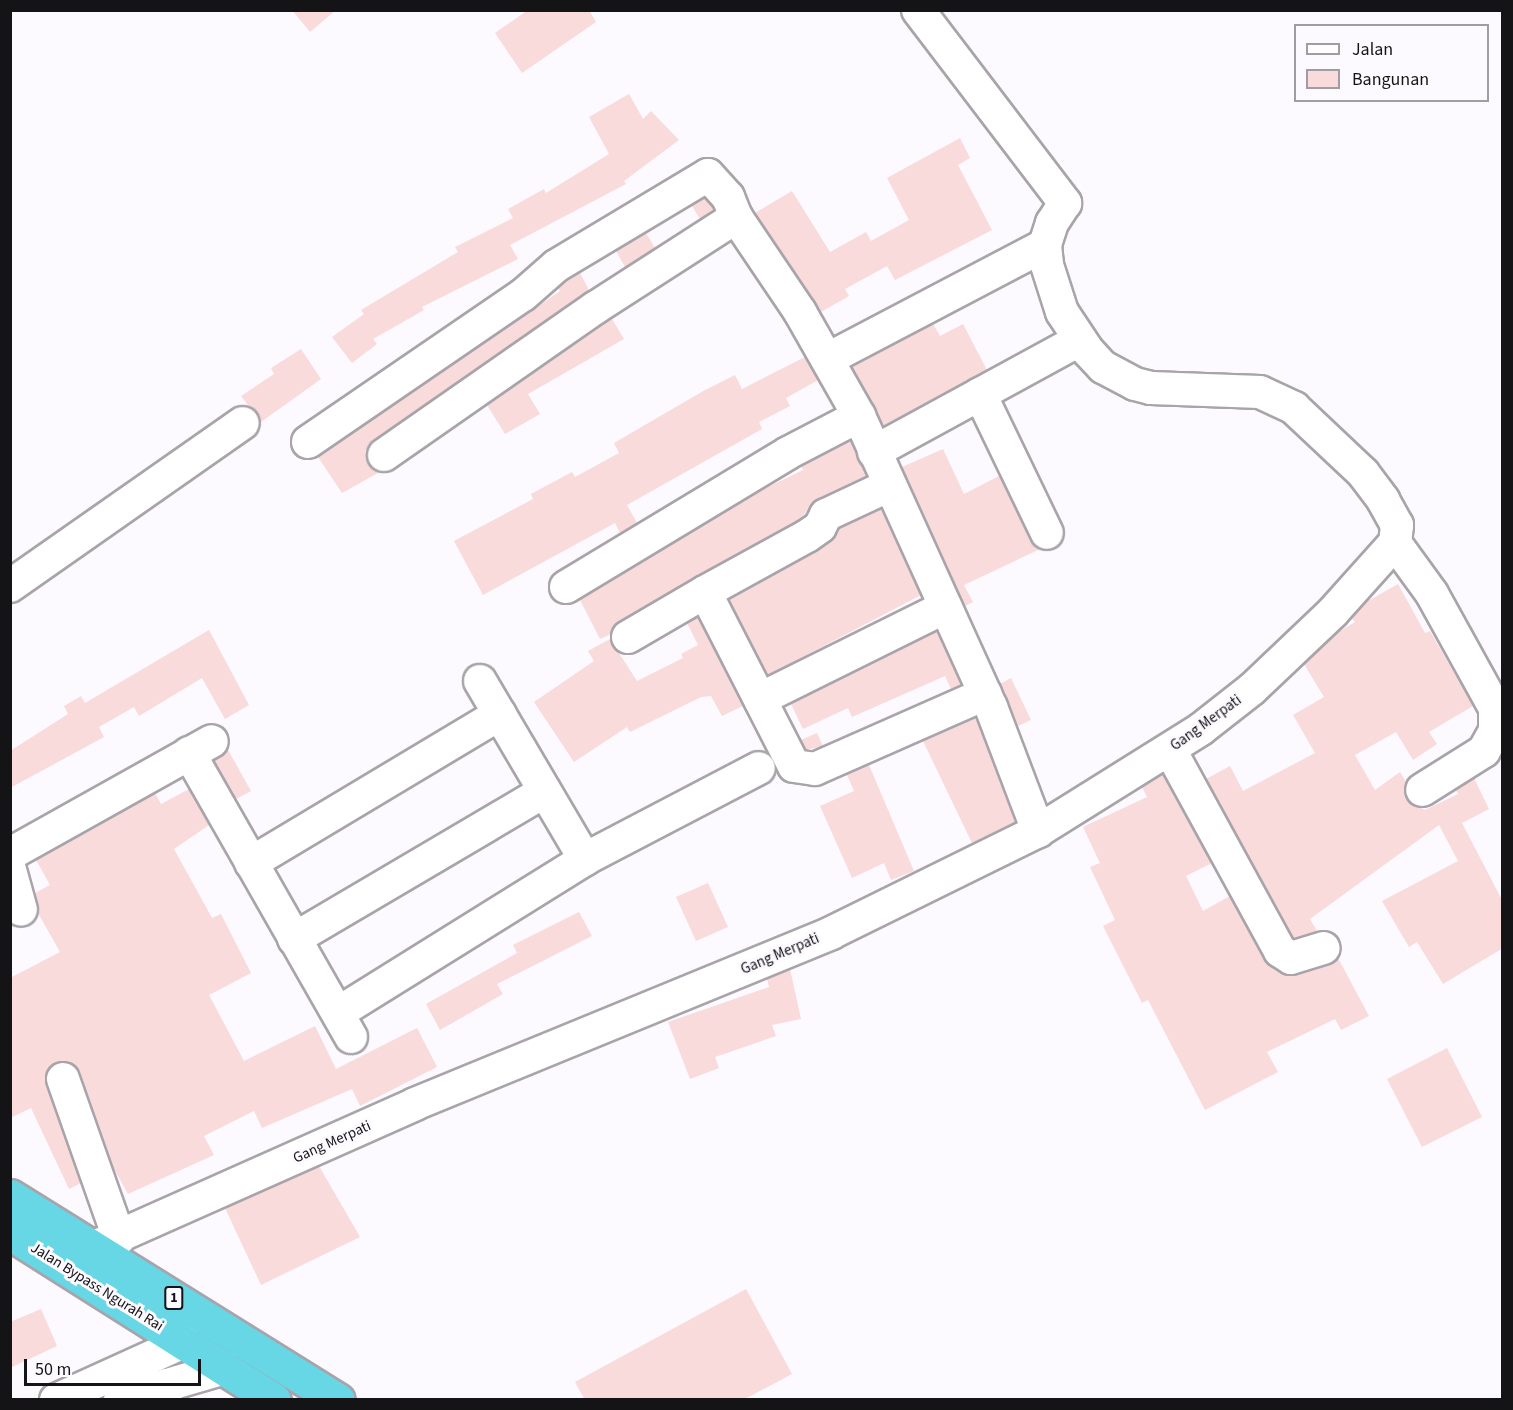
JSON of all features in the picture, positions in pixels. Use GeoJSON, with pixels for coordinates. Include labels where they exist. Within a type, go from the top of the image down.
{"type":"FeatureCollection","features":[{"type":"Feature","properties":{"kind":"highway","name":"Jalan Bypass Ngurah Rai"},"geometry":{"type":"LineString","coordinates":[[10,1196],[106,1243],[338,1400]]}},
{"type":"Feature","properties":{"kind":"highway","name":"Jalan Bypass Ngurah Rai"},"geometry":{"type":"LineString","coordinates":[[10,1233],[274,1400]]}},
{"type":"Feature","properties":{"kind":"street"},"geometry":{"type":"LineString","coordinates":[[918,10],[1065,203],[1052,223],[1046,245],[1052,288],[1079,339],[1103,367],[1135,384],[1151,388],[1211,387],[1260,392],[1294,408],[1363,473],[1397,525],[1395,543],[1432,594],[1495,708],[1495,731],[1484,752],[1422,790]]}},
{"type":"Feature","properties":{"kind":"street"},"geometry":{"type":"LineString","coordinates":[[308,442],[523,295],[556,266],[685,186],[708,175],[728,197],[736,217],[828,359],[859,416],[985,694],[1038,831]]}},
{"type":"Feature","properties":{"kind":"street"},"geometry":{"type":"LineString","coordinates":[[384,455],[595,308],[736,217]]}},
{"type":"Feature","properties":{"kind":"street"},"geometry":{"type":"LineString","coordinates":[[828,359],[1046,245]]}},
{"type":"Feature","properties":{"kind":"street"},"geometry":{"type":"LineString","coordinates":[[874,452],[1079,339]]}},
{"type":"Feature","properties":{"kind":"street"},"geometry":{"type":"LineString","coordinates":[[980,394],[1047,533]]}},
{"type":"Feature","properties":{"kind":"street"},"geometry":{"type":"LineString","coordinates":[[566,587],[788,453],[859,416]]}},
{"type":"Feature","properties":{"kind":"street"},"geometry":{"type":"LineString","coordinates":[[10,586],[243,423]]}},
{"type":"Feature","properties":{"kind":"street"},"geometry":{"type":"LineString","coordinates":[[628,637],[807,536],[820,526],[826,515],[890,485]]}},
{"type":"Feature","properties":{"kind":"street","name":"Gang Merpati"},"geometry":{"type":"LineString","coordinates":[[106,1243],[415,1104],[831,933],[1038,831],[1170,750],[1252,689],[1333,612],[1395,543]]}},
{"type":"Feature","properties":{"kind":"street"},"geometry":{"type":"LineString","coordinates":[[705,592],[794,766],[815,769],[985,694]]}},
{"type":"Feature","properties":{"kind":"street"},"geometry":{"type":"LineString","coordinates":[[760,699],[945,607]]}},
{"type":"Feature","properties":{"kind":"street"},"geometry":{"type":"LineString","coordinates":[[480,681],[585,859]]}},
{"type":"Feature","properties":{"kind":"street"},"geometry":{"type":"LineString","coordinates":[[251,863],[500,714]]}},
{"type":"Feature","properties":{"kind":"street"},"geometry":{"type":"LineString","coordinates":[[10,854],[200,747],[251,863],[345,1025],[585,859],[759,768]]}},
{"type":"Feature","properties":{"kind":"street"},"geometry":{"type":"LineString","coordinates":[[1170,750],[1280,951],[1291,958],[1324,948]]}},
{"type":"Feature","properties":{"kind":"street"},"geometry":{"type":"LineString","coordinates":[[294,939],[545,791]]}},
{"type":"Feature","properties":{"kind":"street"},"geometry":{"type":"LineString","coordinates":[[10,870],[21,910]]}},
{"type":"Feature","properties":{"kind":"street"},"geometry":{"type":"LineString","coordinates":[[63,1079],[106,1243]]}},
{"type":"Feature","properties":{"kind":"street"},"geometry":{"type":"LineString","coordinates":[[56,1400],[184,1342]]}},
{"type":"Feature","properties":{"kind":"street"},"geometry":{"type":"LineString","coordinates":[[120,1400],[166,1392],[225,1368]]}},
{"type":"Feature","properties":{"kind":"building"},"geometry":{"type":"Polygon","coordinates":[[[292,10],[336,10],[310,32],[292,10]]]}},
{"type":"Feature","properties":{"kind":"building"},"geometry":{"type":"Polygon","coordinates":[[[528,10],[589,10],[596,22],[522,73],[495,33],[528,10]]]}},
{"type":"Feature","properties":{"kind":"building"},"geometry":{"type":"Polygon","coordinates":[[[629,94],[643,119],[651,111],[679,140],[624,181],[626,184],[510,245],[518,259],[422,307],[424,310],[373,339],[377,344],[352,363],[332,337],[364,314],[361,310],[458,252],[455,247],[513,218],[508,209],[544,189],[546,193],[609,154],[589,117],[629,94]]]}},
{"type":"Feature","properties":{"kind":"building"},"geometry":{"type":"Polygon","coordinates":[[[960,138],[970,158],[958,165],[992,230],[895,280],[887,266],[845,289],[849,296],[821,312],[755,213],[792,191],[830,252],[866,232],[871,241],[909,220],[887,178],[960,138]]]}},
{"type":"Feature","properties":{"kind":"building"},"geometry":{"type":"Polygon","coordinates":[[[705,198],[714,210],[700,219],[692,206],[705,198]]]}},
{"type":"Feature","properties":{"kind":"building"},"geometry":{"type":"Polygon","coordinates":[[[646,233],[655,248],[625,267],[616,251],[646,233]]]}},
{"type":"Feature","properties":{"kind":"building"},"geometry":{"type":"Polygon","coordinates":[[[580,273],[589,290],[374,440],[365,451],[369,465],[378,473],[342,493],[318,457],[560,291],[558,288],[580,273]]]}},
{"type":"Feature","properties":{"kind":"building"},"geometry":{"type":"Polygon","coordinates":[[[612,319],[624,339],[528,394],[540,414],[505,434],[487,405],[612,319]]]}},
{"type":"Feature","properties":{"kind":"building"},"geometry":{"type":"Polygon","coordinates":[[[933,324],[940,336],[963,324],[987,370],[883,426],[852,367],[933,324]]]}},
{"type":"Feature","properties":{"kind":"building"},"geometry":{"type":"Polygon","coordinates":[[[301,349],[321,379],[261,422],[241,396],[274,374],[271,368],[301,349]]]}},
{"type":"Feature","properties":{"kind":"building"},"geometry":{"type":"Polygon","coordinates":[[[805,357],[818,380],[786,398],[790,406],[759,422],[762,429],[627,505],[637,523],[620,533],[615,523],[483,595],[454,541],[533,499],[531,494],[572,472],[575,477],[619,453],[614,443],[705,390],[735,375],[742,389],[805,357]]]}},
{"type":"Feature","properties":{"kind":"building"},"geometry":{"type":"Polygon","coordinates":[[[851,441],[867,476],[818,499],[798,521],[619,621],[611,634],[600,639],[580,600],[758,492],[803,470],[801,466],[851,441]]]}},
{"type":"Feature","properties":{"kind":"building"},"geometry":{"type":"Polygon","coordinates":[[[943,449],[964,494],[999,476],[1031,541],[1040,549],[964,585],[973,602],[965,606],[902,467],[943,449]]]}},
{"type":"Feature","properties":{"kind":"building"},"geometry":{"type":"Polygon","coordinates":[[[881,509],[921,595],[768,675],[729,599],[817,551],[839,529],[881,509]]]}},
{"type":"Feature","properties":{"kind":"building"},"geometry":{"type":"Polygon","coordinates":[[[1398,584],[1425,633],[1430,631],[1473,706],[1429,732],[1437,744],[1413,760],[1396,732],[1355,755],[1375,790],[1400,772],[1406,782],[1407,800],[1425,810],[1458,794],[1456,790],[1474,778],[1489,809],[1462,823],[1503,902],[1503,948],[1443,984],[1417,942],[1409,947],[1382,901],[1458,861],[1439,825],[1310,919],[1317,931],[1294,938],[1206,779],[1230,766],[1243,791],[1315,753],[1293,715],[1324,697],[1304,664],[1337,633],[1355,622],[1352,618],[1366,602],[1398,584]]]}},
{"type":"Feature","properties":{"kind":"building"},"geometry":{"type":"Polygon","coordinates":[[[698,617],[743,706],[722,716],[711,696],[701,697],[630,732],[627,727],[574,762],[534,702],[594,661],[588,651],[610,639],[637,681],[683,658],[681,654],[698,645],[687,623],[698,617]]]}},
{"type":"Feature","properties":{"kind":"building"},"geometry":{"type":"Polygon","coordinates":[[[209,630],[249,705],[225,719],[202,678],[139,716],[134,707],[99,727],[104,737],[10,788],[10,751],[68,714],[64,706],[81,696],[85,703],[209,630]]]}},
{"type":"Feature","properties":{"kind":"building"},"geometry":{"type":"Polygon","coordinates":[[[937,631],[961,685],[951,689],[945,676],[852,717],[848,708],[803,729],[791,704],[937,631]]]}},
{"type":"Feature","properties":{"kind":"building"},"geometry":{"type":"Polygon","coordinates":[[[1011,678],[1031,720],[1018,726],[1000,684],[1011,678]]]}},
{"type":"Feature","properties":{"kind":"building"},"geometry":{"type":"Polygon","coordinates":[[[976,718],[1015,822],[972,843],[923,741],[976,718]]]}},
{"type":"Feature","properties":{"kind":"building"},"geometry":{"type":"Polygon","coordinates":[[[817,733],[823,746],[806,750],[801,740],[817,733]]]}},
{"type":"Feature","properties":{"kind":"building"},"geometry":{"type":"Polygon","coordinates":[[[228,750],[251,791],[236,799],[214,760],[228,750]]]}},
{"type":"Feature","properties":{"kind":"building"},"geometry":{"type":"Polygon","coordinates":[[[869,765],[914,871],[891,880],[884,863],[852,878],[820,806],[854,791],[847,775],[869,765]]]}},
{"type":"Feature","properties":{"kind":"building"},"geometry":{"type":"Polygon","coordinates":[[[1163,774],[1212,863],[1186,876],[1203,911],[1230,896],[1265,960],[1288,976],[1329,965],[1338,958],[1369,1016],[1341,1030],[1335,1019],[1267,1052],[1278,1072],[1205,1110],[1148,1000],[1142,1003],[1103,926],[1115,920],[1090,867],[1100,863],[1083,827],[1147,797],[1142,787],[1163,774]]]}},
{"type":"Feature","properties":{"kind":"building"},"geometry":{"type":"Polygon","coordinates":[[[189,789],[209,825],[174,849],[212,918],[221,914],[251,973],[209,995],[244,1061],[315,1026],[336,1069],[417,1028],[437,1067],[360,1106],[352,1089],[262,1128],[254,1111],[204,1136],[214,1155],[128,1194],[113,1167],[80,1072],[74,1065],[58,1062],[49,1068],[46,1084],[81,1183],[69,1189],[31,1108],[10,1118],[10,978],[60,952],[38,913],[35,893],[50,885],[36,860],[155,793],[161,804],[189,789]]]}},
{"type":"Feature","properties":{"kind":"building"},"geometry":{"type":"Polygon","coordinates":[[[708,883],[728,927],[696,941],[676,897],[708,883]]]}},
{"type":"Feature","properties":{"kind":"building"},"geometry":{"type":"Polygon","coordinates":[[[579,912],[592,936],[497,984],[503,994],[440,1030],[426,1004],[517,953],[513,945],[579,912]]]}},
{"type":"Feature","properties":{"kind":"building"},"geometry":{"type":"Polygon","coordinates":[[[790,969],[801,1019],[772,1025],[776,1036],[715,1057],[719,1068],[690,1079],[668,1022],[769,987],[767,979],[790,969]]]}},
{"type":"Feature","properties":{"kind":"building"},"geometry":{"type":"Polygon","coordinates":[[[1447,1048],[1482,1117],[1422,1147],[1387,1079],[1447,1048]]]}},
{"type":"Feature","properties":{"kind":"building"},"geometry":{"type":"Polygon","coordinates":[[[319,1166],[360,1237],[261,1285],[225,1208],[319,1166]]]}},
{"type":"Feature","properties":{"kind":"building"},"geometry":{"type":"Polygon","coordinates":[[[746,1289],[792,1374],[743,1400],[585,1400],[575,1382],[746,1289]]]}},
{"type":"Feature","properties":{"kind":"building"},"geometry":{"type":"Polygon","coordinates":[[[41,1309],[57,1346],[10,1368],[10,1322],[41,1309]]]}}]}
